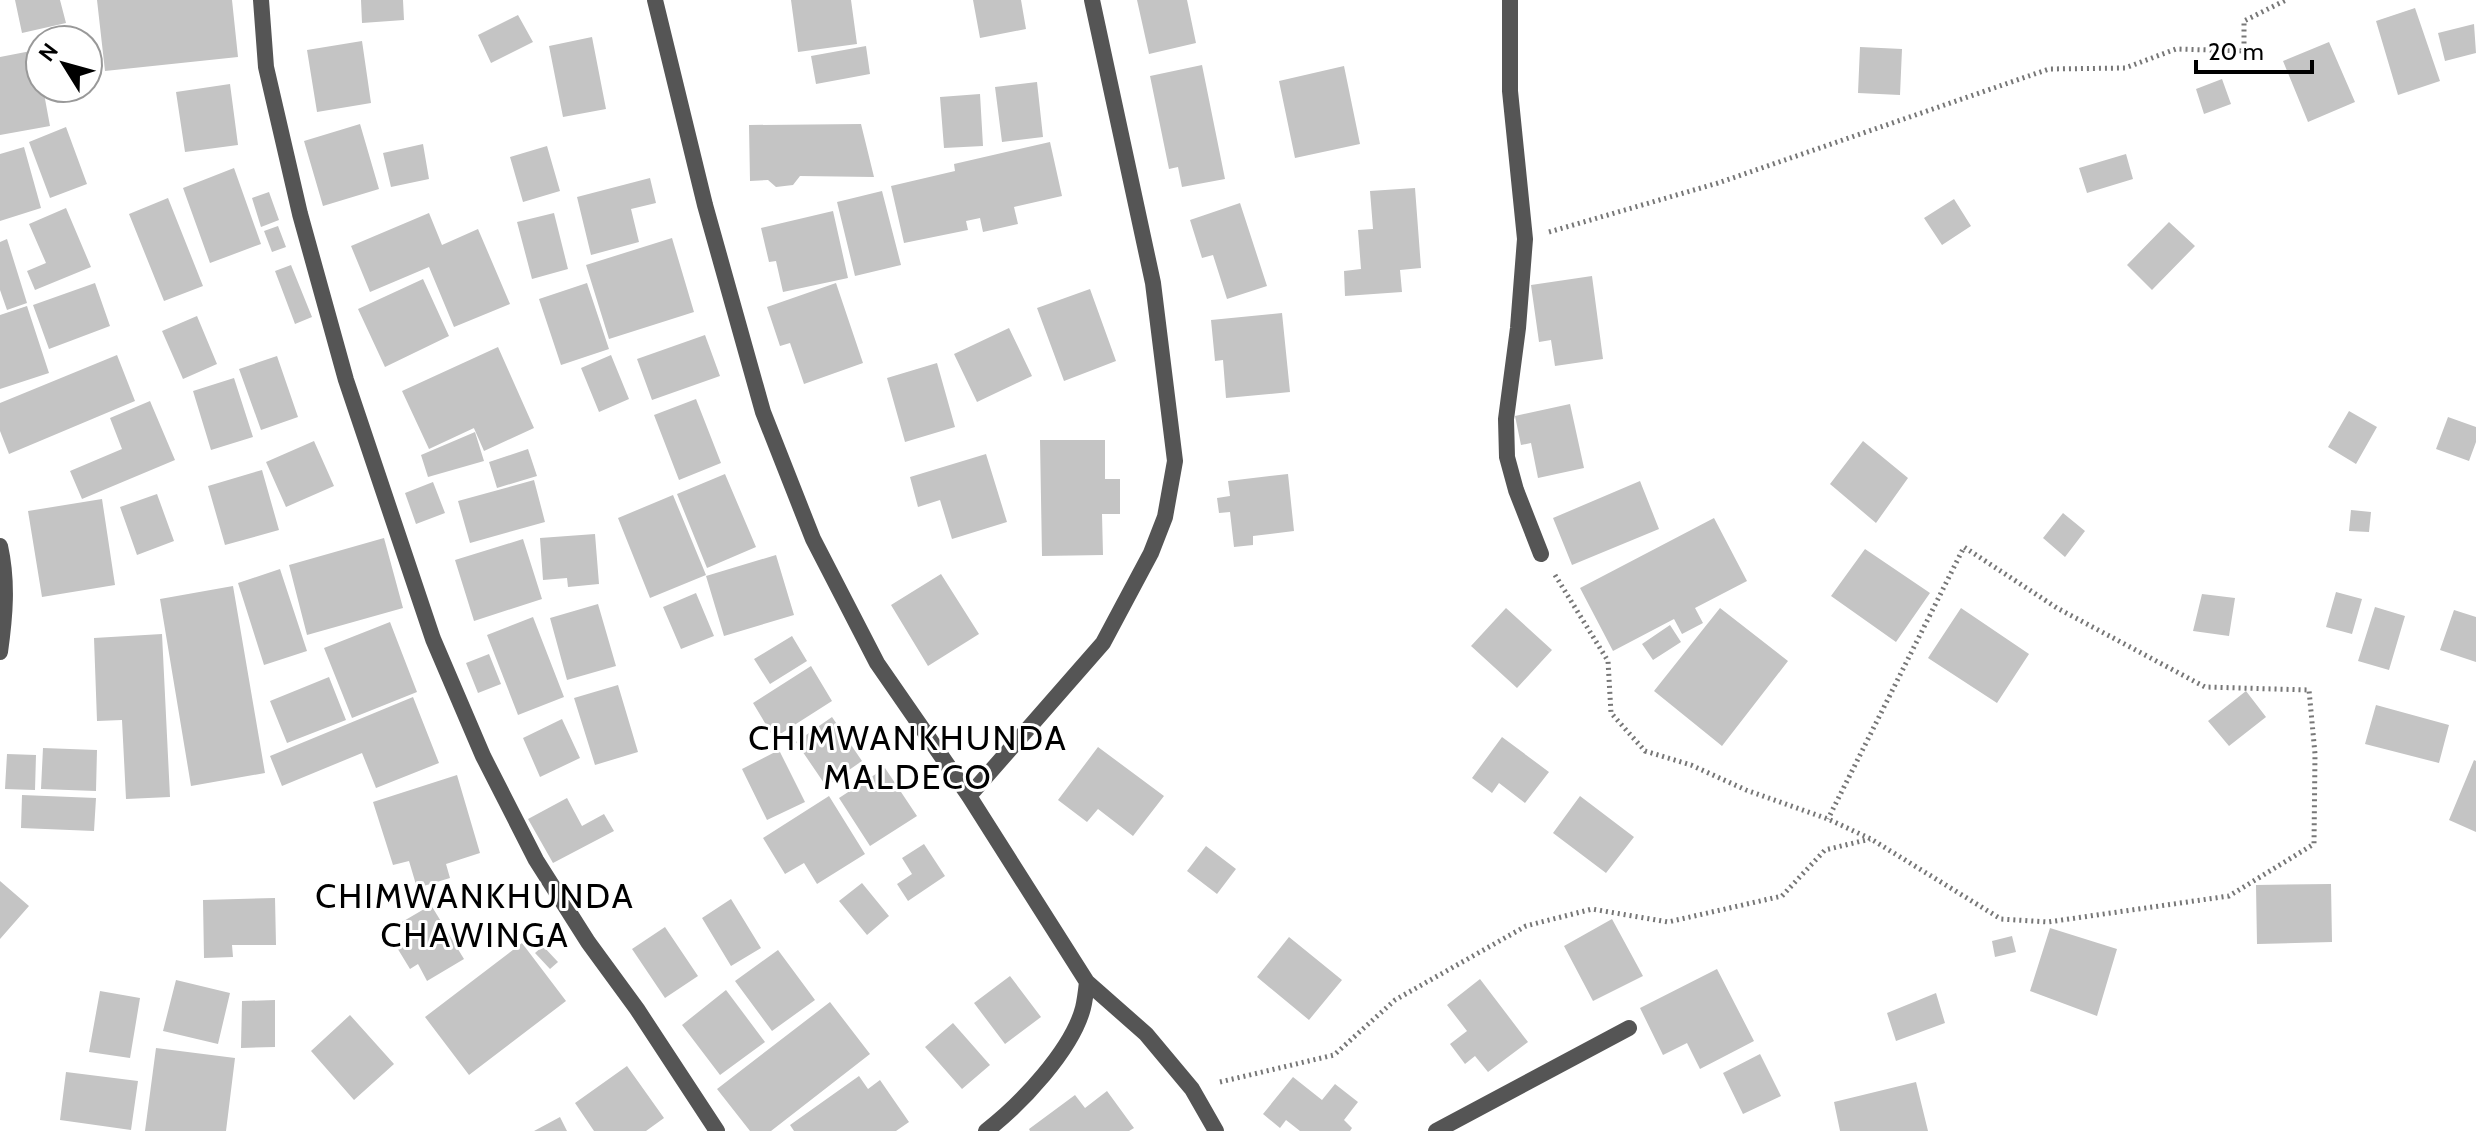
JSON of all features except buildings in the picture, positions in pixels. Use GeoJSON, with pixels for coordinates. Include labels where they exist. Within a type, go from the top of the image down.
{"type":"FeatureCollection","features":[{"type":"Feature","properties":{"kind":"street"},"geometry":{"type":"LineString","coordinates":[[261,0],[266,67],[300,214],[346,380],[433,639],[483,756],[536,860],[717,1131]]}},
{"type":"Feature","properties":{"kind":"street"},"geometry":{"type":"LineString","coordinates":[[655,0],[705,205],[763,412],[813,539],[877,663],[969,796],[1087,982],[1146,1034],[1192,1089],[1216,1131]]}},
{"type":"Feature","properties":{"kind":"street"},"geometry":{"type":"LineString","coordinates":[[969,796],[1103,643],[1151,553],[1165,517],[1175,461],[1153,283],[1092,0]]}},
{"type":"Feature","properties":{"kind":"street"},"geometry":{"type":"LineString","coordinates":[[1510,0],[1510,91],[1525,239],[1506,419],[1507,457],[1516,490],[1541,554]]}},
{"type":"Feature","properties":{"kind":"street"},"geometry":{"type":"LineString","coordinates":[[0,546],[5,567],[5,615],[0,652]]}},
{"type":"Feature","properties":{"kind":"street"},"geometry":{"type":"LineString","coordinates":[[986,1131],[1058,1056],[1080,1017],[1087,982]]}},
{"type":"Feature","properties":{"kind":"street"},"geometry":{"type":"LineString","coordinates":[[1436,1131],[1629,1028]]}},
{"type":"Feature","properties":{"kind":"path"},"geometry":{"type":"LineString","coordinates":[[1525,239],[1718,183],[2049,69],[2125,68],[2176,49],[2244,51],[2244,21],[2286,0]]}},
{"type":"Feature","properties":{"kind":"path"},"geometry":{"type":"LineString","coordinates":[[1541,554],[1608,661],[1611,713],[1645,751],[1691,765],[1871,839],[2001,919],[2048,922],[2229,896],[2314,844],[2315,754],[2309,690],[2205,687],[2057,608],[1964,547],[1828,819]]}},
{"type":"Feature","properties":{"kind":"path"},"geometry":{"type":"LineString","coordinates":[[1192,1089],[1334,1055],[1395,1000],[1526,926],[1592,909],[1668,922],[1782,896],[1825,850],[1871,839]]}},
{"type":"Feature","properties":{"kind":"district","name":"CHIMWANKHUNDA MALDECO"},"geometry":{"type":"Point","coordinates":[908,758]}},
{"type":"Feature","properties":{"kind":"district","name":"CHIMWANKHUNDA CHAWINGA"},"geometry":{"type":"Point","coordinates":[475,916]}}]}
